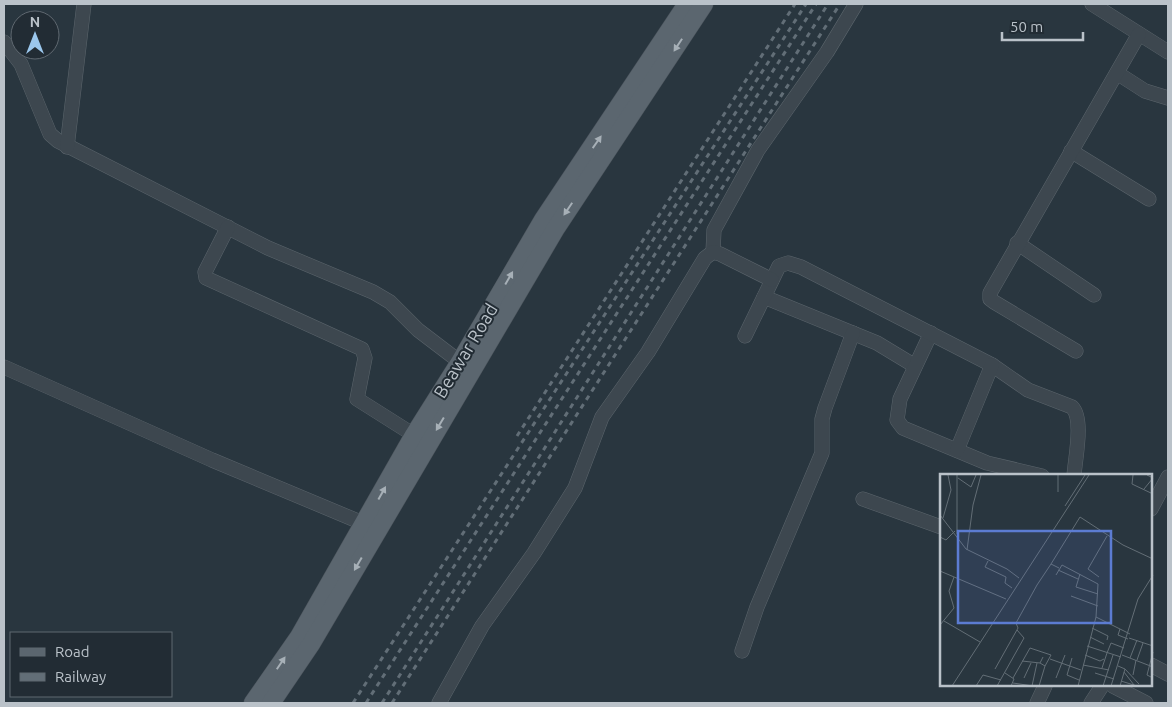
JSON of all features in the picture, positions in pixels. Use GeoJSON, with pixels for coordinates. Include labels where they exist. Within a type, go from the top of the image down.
{"type":"FeatureCollection","features":[{"type":"Feature","properties":{"kind":"main road","name":"Beawar Road"},"geometry":{"type":"LineString","coordinates":[[254,703],[299,637],[414,435],[460,362],[543,220],[687,4]]}},
{"type":"Feature","properties":{"kind":"main road","name":"Beawar Road"},"geometry":{"type":"LineString","coordinates":[[271,703],[311,644],[556,228],[704,4]]}},
{"type":"Feature","properties":{"kind":"street"},"geometry":{"type":"LineString","coordinates":[[67,147],[84,4]]}},
{"type":"Feature","properties":{"kind":"street"},"geometry":{"type":"LineString","coordinates":[[713,252],[714,230],[756,154],[791,100],[827,52],[856,4]]}},
{"type":"Feature","properties":{"kind":"street"},"geometry":{"type":"LineString","coordinates":[[1092,4],[1168,52]]}},
{"type":"Feature","properties":{"kind":"street"},"geometry":{"type":"LineString","coordinates":[[1076,351],[990,298],[991,288],[1139,34]]}},
{"type":"Feature","properties":{"kind":"street"},"geometry":{"type":"LineString","coordinates":[[4,42],[21,64],[50,134],[67,147],[268,248],[373,292],[390,302],[418,330],[460,362]]}},
{"type":"Feature","properties":{"kind":"street"},"geometry":{"type":"LineString","coordinates":[[1117,73],[1145,91],[1168,98]]}},
{"type":"Feature","properties":{"kind":"street"},"geometry":{"type":"LineString","coordinates":[[1071,151],[1148,199]]}},
{"type":"Feature","properties":{"kind":"street"},"geometry":{"type":"LineString","coordinates":[[228,227],[205,272],[206,278],[362,349],[365,358],[357,398],[414,435]]}},
{"type":"Feature","properties":{"kind":"street"},"geometry":{"type":"LineString","coordinates":[[1017,243],[1094,295]]}},
{"type":"Feature","properties":{"kind":"street"},"geometry":{"type":"LineString","coordinates":[[713,252],[728,257],[772,280]]}},
{"type":"Feature","properties":{"kind":"street"},"geometry":{"type":"LineString","coordinates":[[439,703],[482,626],[534,553],[576,488],[602,417],[648,352],[705,258],[713,252]]}},
{"type":"Feature","properties":{"kind":"street"},"geometry":{"type":"LineString","coordinates":[[745,336],[779,266],[793,264],[992,365],[1022,387],[1072,407],[1076,411],[1078,423],[1074,474]]}},
{"type":"Feature","properties":{"kind":"street"},"geometry":{"type":"LineString","coordinates":[[764,297],[853,333],[899,355],[915,366]]}},
{"type":"Feature","properties":{"kind":"street"},"geometry":{"type":"LineString","coordinates":[[742,651],[757,606],[822,452],[822,420],[825,408],[853,333]]}},
{"type":"Feature","properties":{"kind":"street"},"geometry":{"type":"LineString","coordinates":[[932,333],[900,398],[896,420],[903,428],[1002,468],[1032,474]]}},
{"type":"Feature","properties":{"kind":"street"},"geometry":{"type":"LineString","coordinates":[[957,450],[992,365]]}},
{"type":"Feature","properties":{"kind":"street"},"geometry":{"type":"LineString","coordinates":[[4,367],[212,460],[365,524]]}},
{"type":"Feature","properties":{"kind":"street"},"geometry":{"type":"LineString","coordinates":[[1152,507],[1168,477]]}},
{"type":"Feature","properties":{"kind":"street"},"geometry":{"type":"LineString","coordinates":[[863,499],[940,526]]}},
{"type":"Feature","properties":{"kind":"street"},"geometry":{"type":"LineString","coordinates":[[1152,666],[1168,674]]}},
{"type":"Feature","properties":{"kind":"street"},"geometry":{"type":"LineString","coordinates":[[1037,703],[1045,687]]}},
{"type":"Feature","properties":{"kind":"street"},"geometry":{"type":"LineString","coordinates":[[1092,703],[1101,687]]}},
{"type":"Feature","properties":{"kind":"street"},"geometry":{"type":"LineString","coordinates":[[1115,687],[1146,703]]}},
{"type":"Feature","properties":{"kind":"railway"},"geometry":{"type":"LineString","coordinates":[[517,436],[795,4]]}},
{"type":"Feature","properties":{"kind":"railway"},"geometry":{"type":"LineString","coordinates":[[353,703],[806,4]]}},
{"type":"Feature","properties":{"kind":"railway"},"geometry":{"type":"LineString","coordinates":[[366,703],[816,4]]}},
{"type":"Feature","properties":{"kind":"railway"},"geometry":{"type":"LineString","coordinates":[[382,703],[828,4]]}},
{"type":"Feature","properties":{"kind":"railway"},"geometry":{"type":"LineString","coordinates":[[392,703],[840,4]]}}]}
